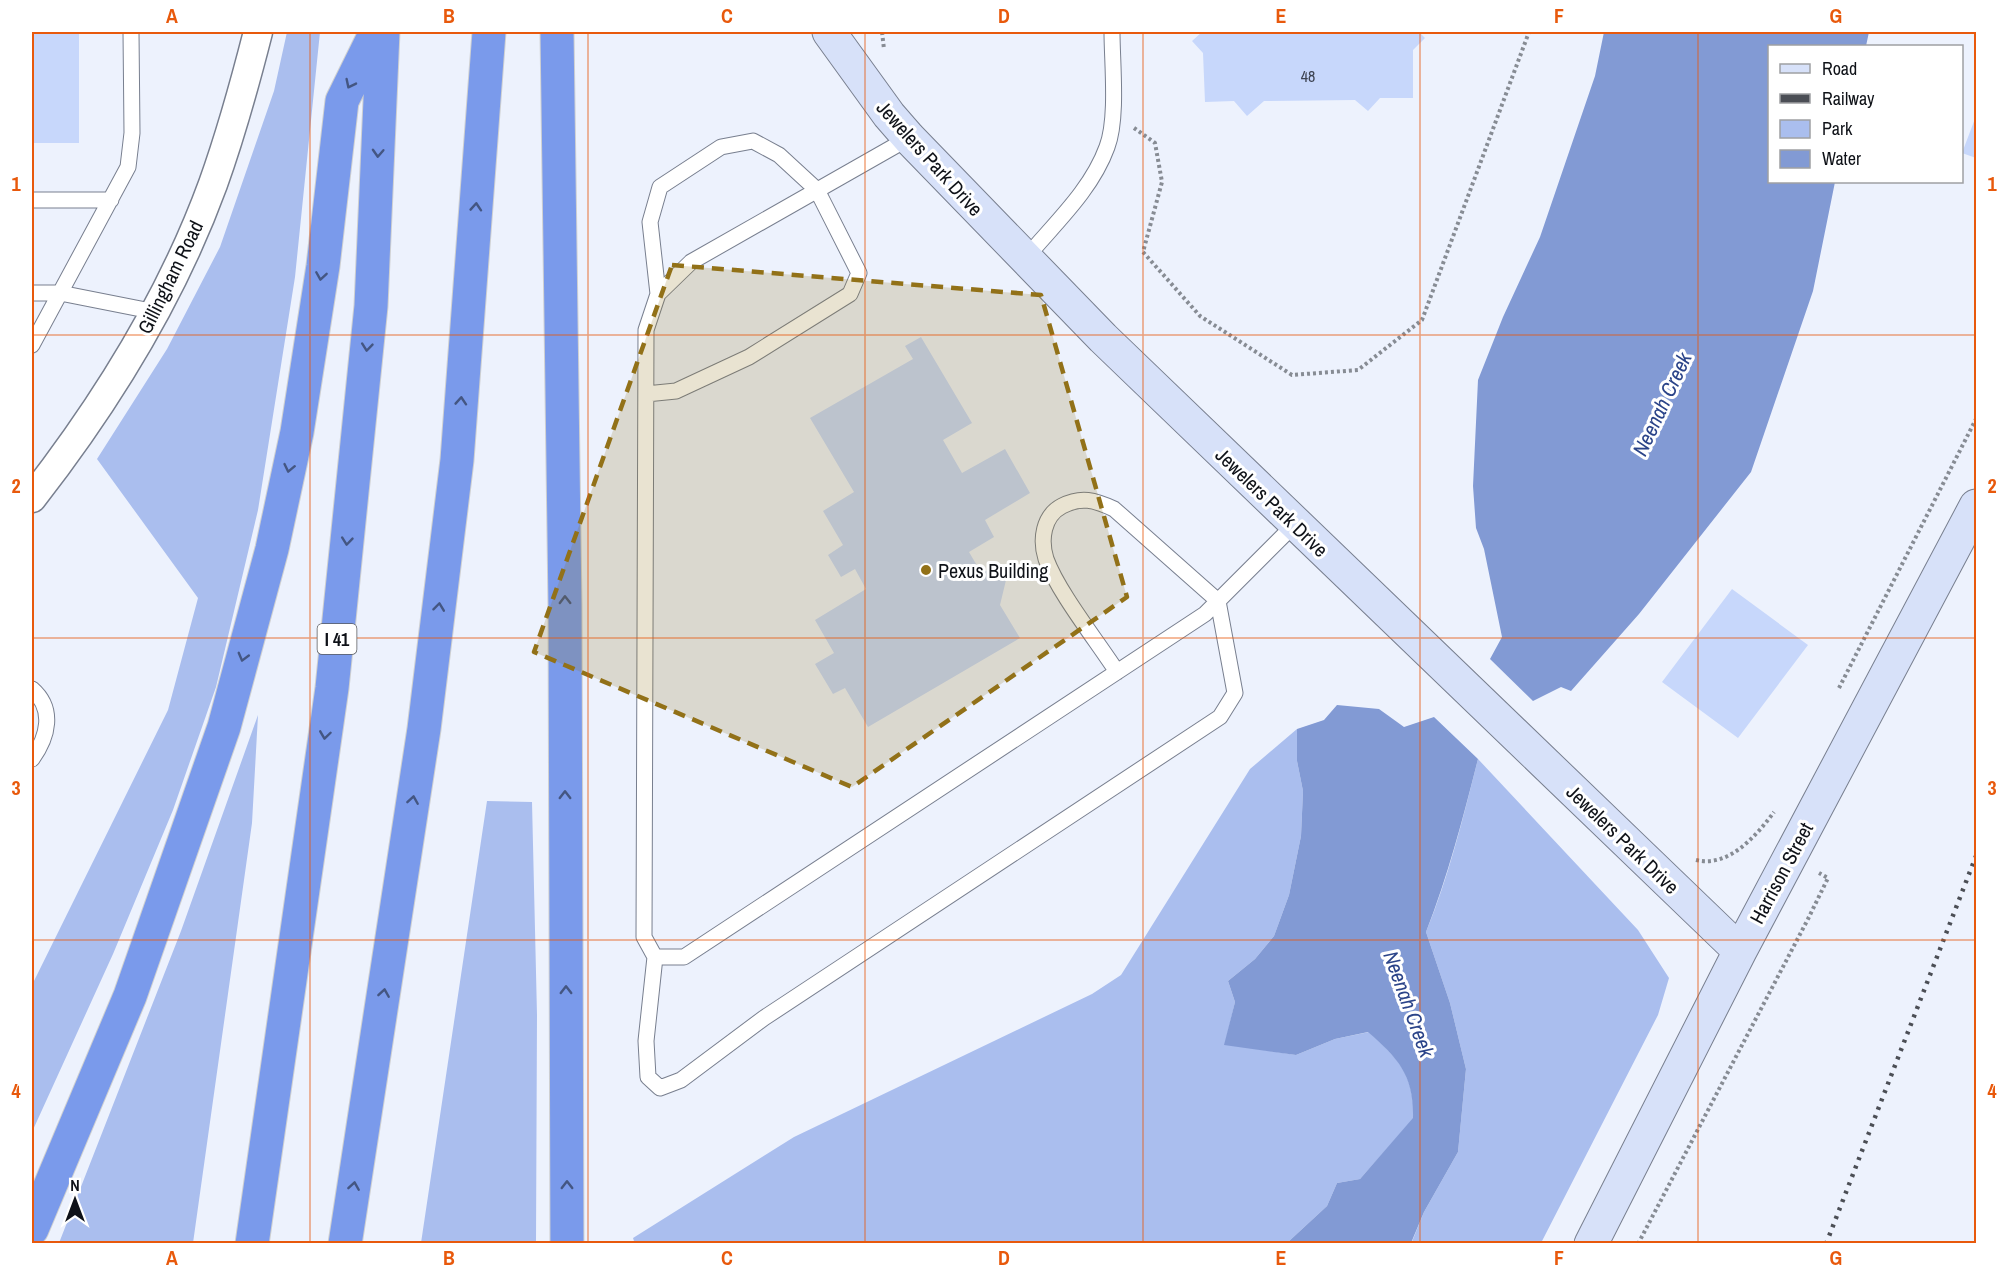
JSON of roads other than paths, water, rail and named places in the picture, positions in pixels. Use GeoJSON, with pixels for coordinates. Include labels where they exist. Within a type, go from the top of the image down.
{"type":"FeatureCollection","features":[{"type":"Feature","properties":{"kind":"highway"},"geometry":{"type":"LineString","coordinates":[[32,1229],[130,996],[224,727],[272,549],[297,432],[322,266],[342,101],[376,32]]}},
{"type":"Feature","properties":{"kind":"highway","name":"I 41"},"geometry":{"type":"LineString","coordinates":[[252,1244],[332,688],[371,306],[383,32]]}},
{"type":"Feature","properties":{"kind":"highway"},"geometry":{"type":"LineString","coordinates":[[345,1244],[424,729],[457,460],[489,32]]}},
{"type":"Feature","properties":{"kind":"highway"},"geometry":{"type":"LineString","coordinates":[[557,32],[565,606],[567,1244]]}},
{"type":"Feature","properties":{"kind":"street","name":"Gillingham Road"},"geometry":{"type":"LineString","coordinates":[[32,498],[81,435],[156,312],[187,248],[213,185],[234,122],[258,32]]}},
{"type":"Feature","properties":{"kind":"street","name":"Jewelers Park Drive"},"geometry":{"type":"LineString","coordinates":[[829,32],[888,115],[1025,259],[1295,524],[1740,951]]}},
{"type":"Feature","properties":{"kind":"street","name":"Harrison Street"},"geometry":{"type":"LineString","coordinates":[[1591,1244],[1740,951],[1977,506]]}},
{"type":"Feature","properties":{"kind":"lane"},"geometry":{"type":"LineString","coordinates":[[32,345],[128,167],[132,133],[131,32]]}},
{"type":"Feature","properties":{"kind":"lane"},"geometry":{"type":"LineString","coordinates":[[1025,259],[1087,186],[1108,146],[1112,111],[1112,32]]}},
{"type":"Feature","properties":{"kind":"lane"},"geometry":{"type":"LineString","coordinates":[[658,294],[691,262],[909,138]]}},
{"type":"Feature","properties":{"kind":"lane"},"geometry":{"type":"LineString","coordinates":[[646,394],[676,391],[749,357],[850,294],[859,273],[817,190],[779,155],[753,141],[721,147],[660,187],[650,222],[658,294],[646,330],[644,937],[655,957],[646,1041],[648,1077],[660,1088],[681,1080],[764,1018],[1220,717],[1235,693],[1218,601],[1114,509],[1087,499],[1074,500],[1059,507],[1050,516],[1045,526],[1043,541],[1046,558],[1059,584],[1117,672]]}},
{"type":"Feature","properties":{"kind":"lane"},"geometry":{"type":"LineString","coordinates":[[32,200],[111,200]]}},
{"type":"Feature","properties":{"kind":"lane"},"geometry":{"type":"LineString","coordinates":[[32,293],[60,293],[156,312]]}},
{"type":"Feature","properties":{"kind":"lane"},"geometry":{"type":"LineString","coordinates":[[655,957],[684,957],[1205,614],[1295,524]]}},
{"type":"Feature","properties":{"kind":"lane"},"geometry":{"type":"LineString","coordinates":[[32,689],[42,697],[49,722],[41,747],[32,759]]}},
{"type":"Feature","properties":{"kind":"water","name":"Neenah Creek"},"geometry":{"type":"Polygon","coordinates":[[[1604,32],[1869,32],[1866,45],[1768,45],[1768,183],[1835,183],[1813,291],[1751,472],[1639,614],[1571,691],[1561,687],[1533,701],[1490,659],[1502,637],[1484,549],[1476,528],[1473,486],[1478,380],[1503,317],[1540,237],[1595,76],[1604,32]]]}},
{"type":"Feature","properties":{"kind":"water","name":"Neenah Creek"},"geometry":{"type":"Polygon","coordinates":[[[1337,705],[1379,709],[1404,727],[1434,717],[1478,759],[1461,825],[1426,932],[1450,1003],[1466,1069],[1458,1152],[1424,1212],[1411,1243],[1287,1243],[1327,1206],[1337,1183],[1360,1179],[1413,1118],[1413,1103],[1407,1079],[1388,1051],[1368,1032],[1335,1039],[1296,1055],[1224,1045],[1235,1002],[1228,981],[1255,959],[1274,936],[1289,895],[1301,836],[1303,791],[1297,761],[1297,729],[1324,720],[1337,705]]]}},
{"type":"Feature","properties":{"kind":"railway"},"geometry":{"type":"LineString","coordinates":[[1826,1244],[1976,856]]}},
{"type":"Feature","properties":{"kind":"place","name":"Pexus Building"},"geometry":{"type":"Point","coordinates":[926,570]}}]}
